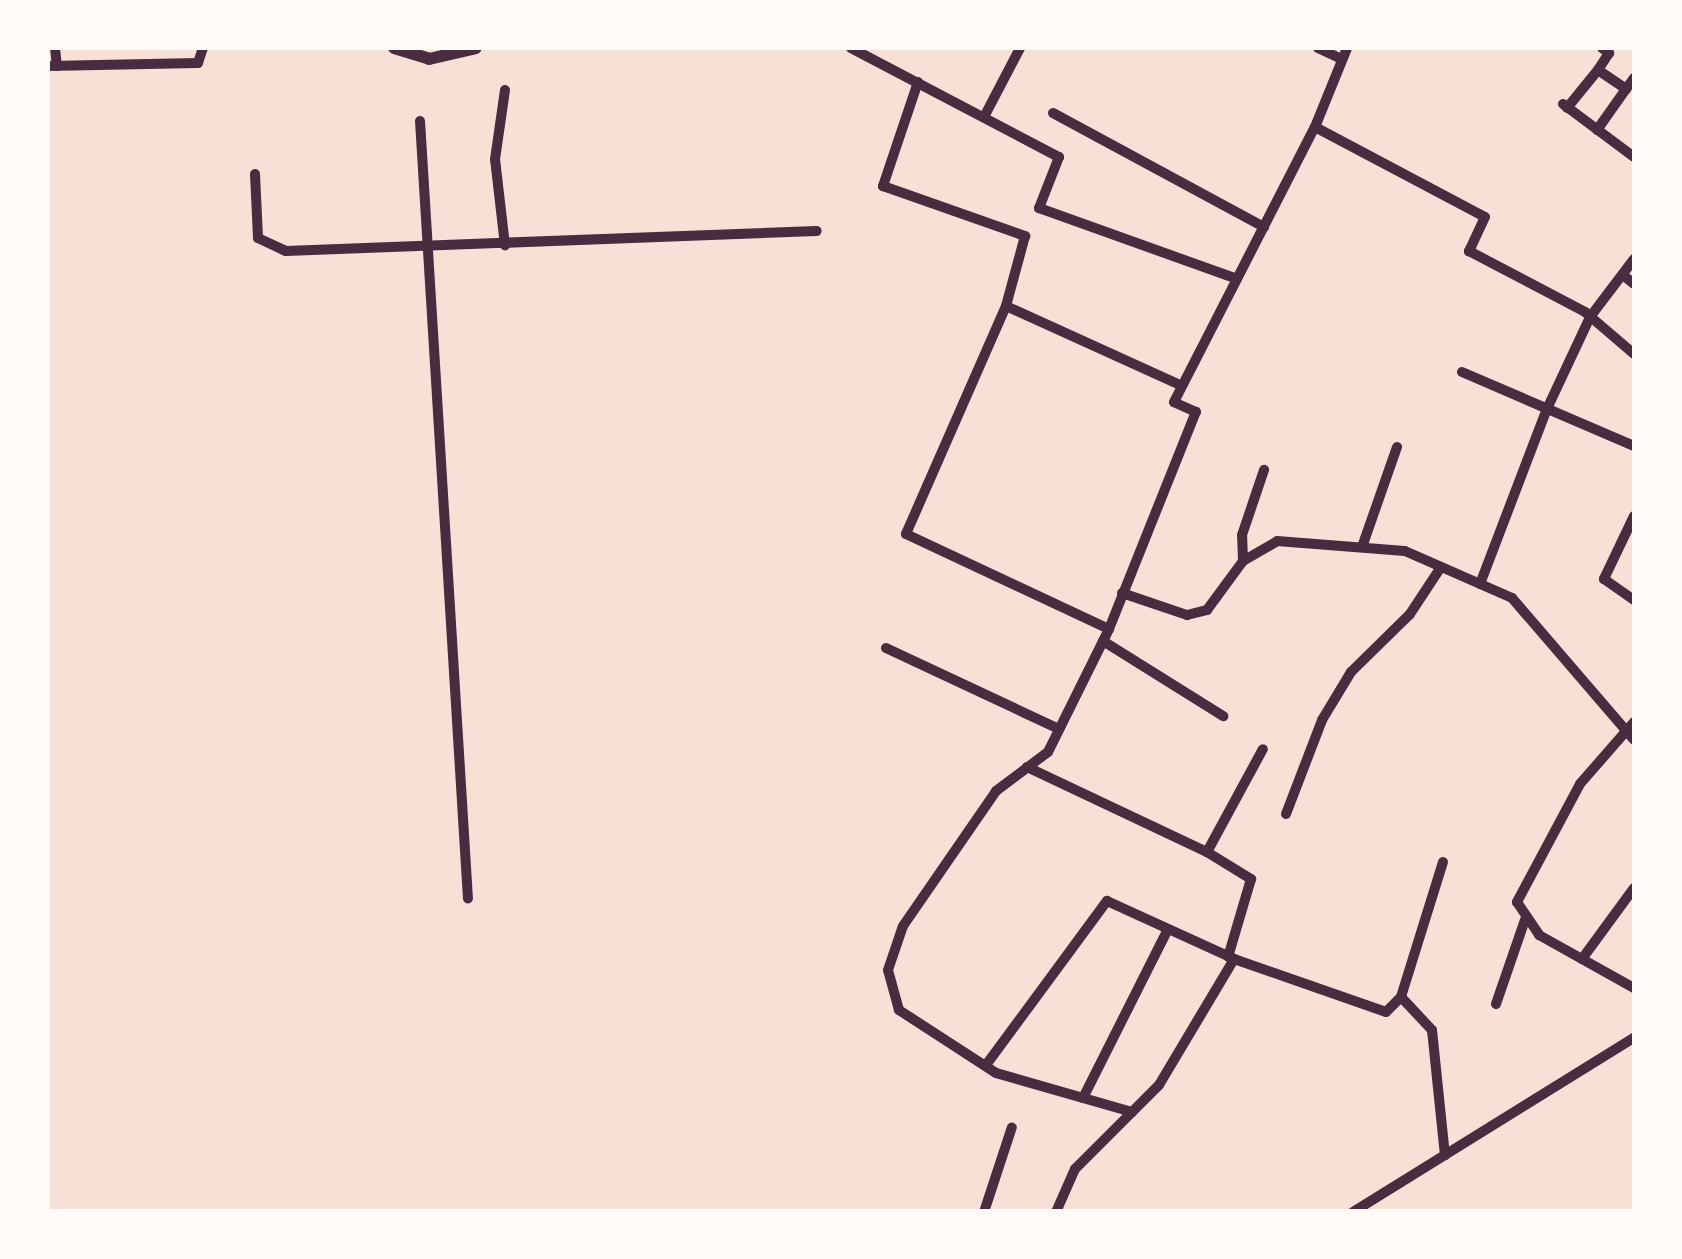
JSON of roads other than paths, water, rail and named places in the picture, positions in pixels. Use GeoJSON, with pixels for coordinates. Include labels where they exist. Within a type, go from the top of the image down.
{"type":"FeatureCollection","features":[{"type":"Feature","properties":{"kind":"street"},"geometry":{"type":"LineString","coordinates":[[56,48],[52,66],[198,63],[203,48]]}},
{"type":"Feature","properties":{"kind":"street"},"geometry":{"type":"LineString","coordinates":[[394,48],[428,58],[476,48]]}},
{"type":"Feature","properties":{"kind":"street"},"geometry":{"type":"LineString","coordinates":[[853,48],[1058,157],[1040,208],[1237,279]]}},
{"type":"Feature","properties":{"kind":"street"},"geometry":{"type":"LineString","coordinates":[[984,117],[1020,48]]}},
{"type":"Feature","properties":{"kind":"street"},"geometry":{"type":"LineString","coordinates":[[1132,1112],[986,1066],[899,1010],[888,970],[903,926],[996,791],[1048,752],[1109,629],[1196,412],[1174,402],[1315,127],[1344,53],[1318,48]]}},
{"type":"Feature","properties":{"kind":"street"},"geometry":{"type":"LineString","coordinates":[[1602,48],[1609,52],[1598,70],[1565,106],[1634,157]]}},
{"type":"Feature","properties":{"kind":"street"},"geometry":{"type":"LineString","coordinates":[[1598,70],[1626,89]]}},
{"type":"Feature","properties":{"kind":"street"},"geometry":{"type":"LineString","coordinates":[[1597,130],[1634,78]]}},
{"type":"Feature","properties":{"kind":"street"},"geometry":{"type":"LineString","coordinates":[[918,82],[883,186],[1025,236],[1006,306],[906,534],[1109,629]]}},
{"type":"Feature","properties":{"kind":"street"},"geometry":{"type":"LineString","coordinates":[[505,90],[495,159],[505,245]]}},
{"type":"Feature","properties":{"kind":"street"},"geometry":{"type":"LineString","coordinates":[[1053,113],[1264,227]]}},
{"type":"Feature","properties":{"kind":"street"},"geometry":{"type":"LineString","coordinates":[[420,120],[468,899]]}},
{"type":"Feature","properties":{"kind":"street"},"geometry":{"type":"LineString","coordinates":[[1315,127],[1485,217],[1469,251],[1590,317],[1634,354]]}},
{"type":"Feature","properties":{"kind":"street"},"geometry":{"type":"LineString","coordinates":[[256,174],[258,238],[286,251],[817,231]]}},
{"type":"Feature","properties":{"kind":"street"},"geometry":{"type":"LineString","coordinates":[[1480,584],[1546,410],[1590,317],[1634,259]]}},
{"type":"Feature","properties":{"kind":"street"},"geometry":{"type":"LineString","coordinates":[[1622,275],[1634,284]]}},
{"type":"Feature","properties":{"kind":"street"},"geometry":{"type":"LineString","coordinates":[[1006,306],[1182,386]]}},
{"type":"Feature","properties":{"kind":"street"},"geometry":{"type":"LineString","coordinates":[[1462,372],[1634,446]]}},
{"type":"Feature","properties":{"kind":"street"},"geometry":{"type":"LineString","coordinates":[[1362,547],[1397,447]]}},
{"type":"Feature","properties":{"kind":"street"},"geometry":{"type":"LineString","coordinates":[[1243,561],[1242,535],[1264,470]]}},
{"type":"Feature","properties":{"kind":"street"},"geometry":{"type":"LineString","coordinates":[[1634,516],[1604,579],[1634,600]]}},
{"type":"Feature","properties":{"kind":"street"},"geometry":{"type":"LineString","coordinates":[[1122,593],[1186,615],[1206,610],[1243,561],[1277,541],[1405,550],[1512,598],[1632,731],[1580,784],[1518,902],[1525,920],[1634,988]]}},
{"type":"Feature","properties":{"kind":"street"},"geometry":{"type":"LineString","coordinates":[[1286,814],[1322,720],[1351,672],[1410,614],[1442,567]]}},
{"type":"Feature","properties":{"kind":"street"},"geometry":{"type":"LineString","coordinates":[[1102,641],[1223,716]]}},
{"type":"Feature","properties":{"kind":"street"},"geometry":{"type":"LineString","coordinates":[[886,648],[1059,729]]}},
{"type":"Feature","properties":{"kind":"street"},"geometry":{"type":"LineString","coordinates":[[1206,852],[1263,749]]}},
{"type":"Feature","properties":{"kind":"street"},"geometry":{"type":"LineString","coordinates":[[1027,768],[1206,852],[1251,879],[1231,958],[1159,1086],[1075,1169],[1056,1212]]}},
{"type":"Feature","properties":{"kind":"street"},"geometry":{"type":"LineString","coordinates":[[986,1066],[1107,901],[1231,958],[1386,1012],[1401,997],[1443,862]]}},
{"type":"Feature","properties":{"kind":"street"},"geometry":{"type":"LineString","coordinates":[[1582,959],[1634,888]]}},
{"type":"Feature","properties":{"kind":"street"},"geometry":{"type":"LineString","coordinates":[[1496,1004],[1525,920]]}},
{"type":"Feature","properties":{"kind":"street"},"geometry":{"type":"LineString","coordinates":[[1083,1098],[1168,929]]}},
{"type":"Feature","properties":{"kind":"street"},"geometry":{"type":"LineString","coordinates":[[1401,997],[1432,1030],[1445,1155]]}},
{"type":"Feature","properties":{"kind":"street"},"geometry":{"type":"LineString","coordinates":[[1353,1212],[1634,1038]]}},
{"type":"Feature","properties":{"kind":"street"},"geometry":{"type":"LineString","coordinates":[[984,1212],[1012,1126]]}}]}
